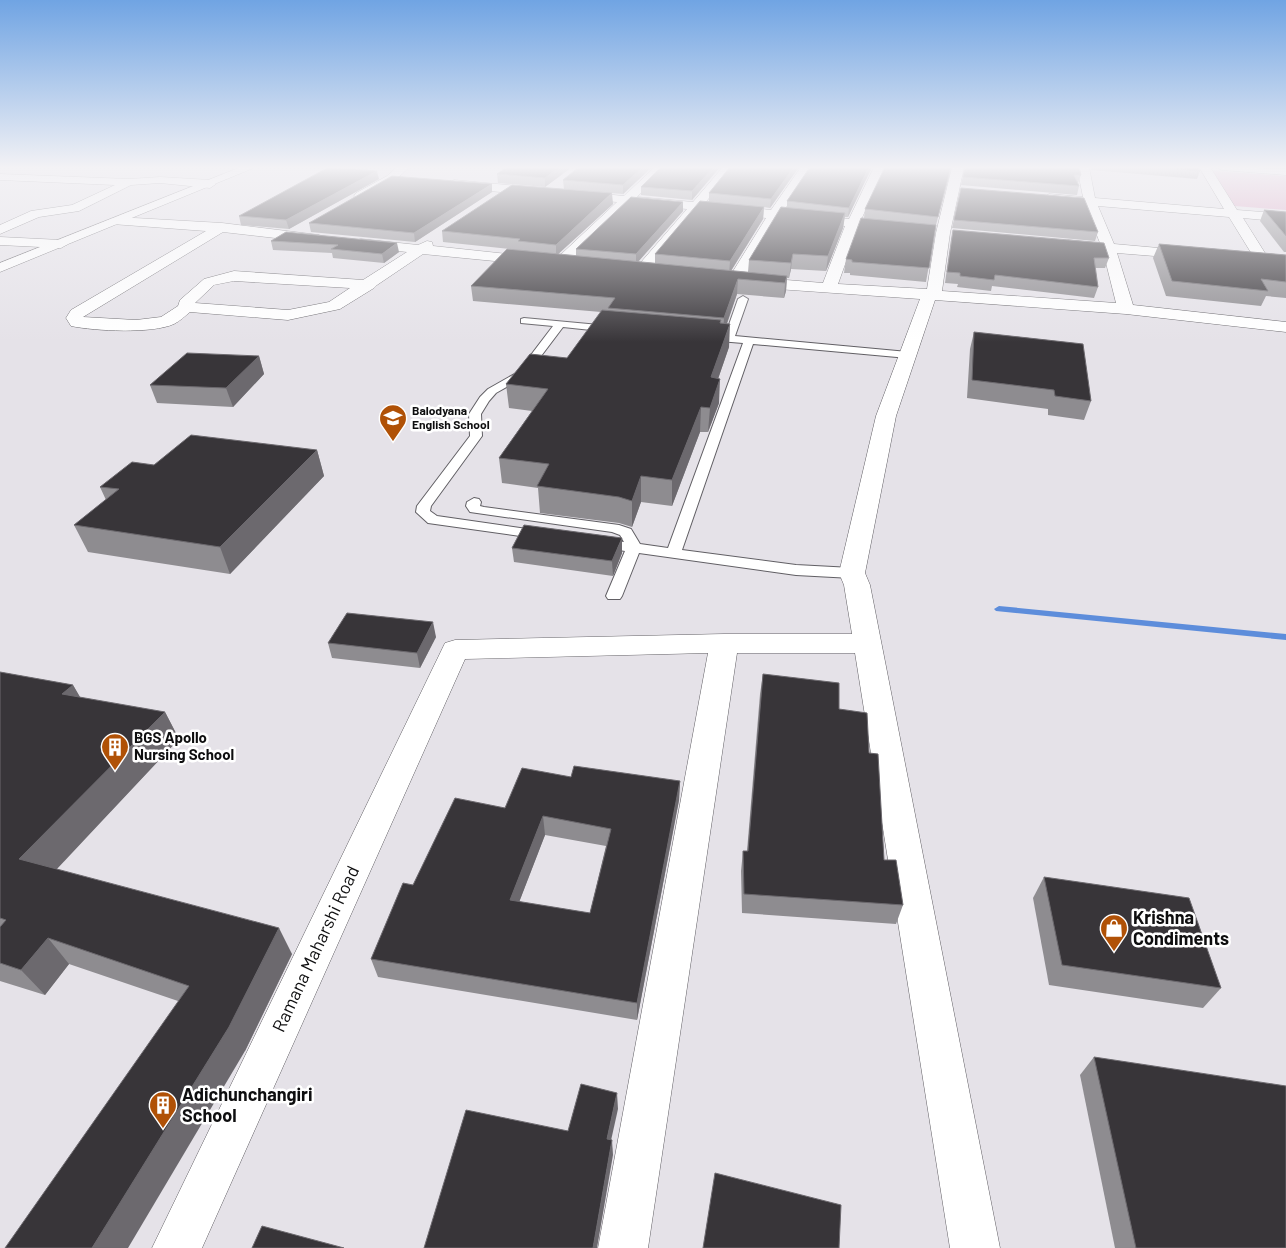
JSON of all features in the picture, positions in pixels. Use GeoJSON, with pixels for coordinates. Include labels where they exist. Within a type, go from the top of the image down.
{"type":"FeatureCollection","features":[{"type":"Feature","properties":{"kind":"street"},"geometry":{"type":"LineString","coordinates":[[0,268],[107,225]]}},
{"type":"Feature","properties":{"kind":"street"},"geometry":{"type":"LineString","coordinates":[[179,225],[578,265]]}},
{"type":"Feature","properties":{"kind":"street"},"geometry":{"type":"LineString","coordinates":[[226,225],[77,313],[74,318],[77,322],[154,324],[169,320],[186,308],[288,315],[334,306],[369,285],[437,238]]}},
{"type":"Feature","properties":{"kind":"street"},"geometry":{"type":"LineString","coordinates":[[560,263],[600,225]]}},
{"type":"Feature","properties":{"kind":"street"},"geometry":{"type":"LineString","coordinates":[[641,271],[680,225]]}},
{"type":"Feature","properties":{"kind":"street"},"geometry":{"type":"LineString","coordinates":[[735,281],[768,225]]}},
{"type":"Feature","properties":{"kind":"street"},"geometry":{"type":"LineString","coordinates":[[828,288],[853,225]]}},
{"type":"Feature","properties":{"kind":"street"},"geometry":{"type":"LineString","coordinates":[[866,225],[907,229]]}},
{"type":"Feature","properties":{"kind":"street"},"geometry":{"type":"LineString","coordinates":[[947,225],[935,290],[929,296],[886,416],[854,579],[975,1248]]}},
{"type":"Feature","properties":{"kind":"street"},"geometry":{"type":"LineString","coordinates":[[1100,225],[1109,248],[1126,309]]}},
{"type":"Feature","properties":{"kind":"street"},"geometry":{"type":"LineString","coordinates":[[1241,225],[1263,262]]}},
{"type":"Feature","properties":{"kind":"street"},"geometry":{"type":"LineString","coordinates":[[290,236],[306,226]]}},
{"type":"Feature","properties":{"kind":"street"},"geometry":{"type":"LineString","coordinates":[[0,242],[61,244]]}},
{"type":"Feature","properties":{"kind":"street"},"geometry":{"type":"LineString","coordinates":[[1050,243],[1205,256]]}},
{"type":"Feature","properties":{"kind":"street"},"geometry":{"type":"LineString","coordinates":[[1244,260],[1278,263]]}},
{"type":"Feature","properties":{"kind":"street"},"geometry":{"type":"LineString","coordinates":[[623,269],[660,273]]}},
{"type":"Feature","properties":{"kind":"street"},"geometry":{"type":"LineString","coordinates":[[186,308],[186,303],[209,282],[228,276],[369,285]]}},
{"type":"Feature","properties":{"kind":"street"},"geometry":{"type":"LineString","coordinates":[[716,279],[1126,309],[1286,327]]}},
{"type":"Feature","properties":{"kind":"street"},"geometry":{"type":"LineString","coordinates":[[623,1248],[724,643],[865,638]]}},
{"type":"Feature","properties":{"kind":"street","name":"Ramana Maharshi Road"},"geometry":{"type":"LineString","coordinates":[[177,1248],[455,650],[724,643]]}},
{"type":"Feature","properties":{"kind":"lane"},"geometry":{"type":"LineString","coordinates":[[729,339],[743,299]]}},
{"type":"Feature","properties":{"kind":"lane"},"geometry":{"type":"LineString","coordinates":[[524,321],[620,330]]}},
{"type":"Feature","properties":{"kind":"lane"},"geometry":{"type":"LineString","coordinates":[[557,537],[433,520],[423,512],[424,506],[476,436],[476,414],[484,398],[492,391],[522,374],[560,324]]}},
{"type":"Feature","properties":{"kind":"lane"},"geometry":{"type":"LineString","coordinates":[[699,337],[908,355]]}},
{"type":"Feature","properties":{"kind":"lane"},"geometry":{"type":"LineString","coordinates":[[674,552],[749,342]]}},
{"type":"Feature","properties":{"kind":"lane"},"geometry":{"type":"LineString","coordinates":[[474,502],[473,506],[475,508],[484,511],[614,528],[626,532],[634,548],[614,596]]}},
{"type":"Feature","properties":{"kind":"lane"},"geometry":{"type":"LineString","coordinates":[[586,541],[854,579]]}},
{"type":"Feature","properties":{"kind":"building"},"geometry":{"type":"Polygon","coordinates":[[[333,225],[426,225],[414,233],[333,225]]]}},
{"type":"Feature","properties":{"kind":"building"},"geometry":{"type":"Polygon","coordinates":[[[451,225],[577,225],[556,245],[518,241],[520,239],[442,231],[451,225]]]}},
{"type":"Feature","properties":{"kind":"building"},"geometry":{"type":"Polygon","coordinates":[[[601,225],[662,225],[636,254],[576,249],[601,225]]]}},
{"type":"Feature","properties":{"kind":"building"},"geometry":{"type":"Polygon","coordinates":[[[679,225],[753,225],[730,261],[655,254],[679,225]]]}},
{"type":"Feature","properties":{"kind":"building"},"geometry":{"type":"Polygon","coordinates":[[[770,225],[840,225],[828,256],[793,254],[791,263],[749,260],[770,225]]]}},
{"type":"Feature","properties":{"kind":"building"},"geometry":{"type":"Polygon","coordinates":[[[858,225],[936,225],[929,268],[852,262],[852,260],[846,259],[858,225]]]}},
{"type":"Feature","properties":{"kind":"building"},"geometry":{"type":"Polygon","coordinates":[[[1017,225],[1095,225],[1098,232],[1017,225]]]}},
{"type":"Feature","properties":{"kind":"building"},"geometry":{"type":"Polygon","coordinates":[[[1277,225],[1286,225],[1286,236],[1277,225]]]}},
{"type":"Feature","properties":{"kind":"building"},"geometry":{"type":"Polygon","coordinates":[[[953,230],[1104,243],[1109,258],[1094,258],[1098,287],[995,275],[994,280],[960,276],[960,273],[947,272],[953,230]]]}},
{"type":"Feature","properties":{"kind":"building"},"geometry":{"type":"Polygon","coordinates":[[[286,232],[397,243],[382,254],[331,249],[338,245],[271,241],[286,232]]]}},
{"type":"Feature","properties":{"kind":"building"},"geometry":{"type":"Polygon","coordinates":[[[1159,244],[1286,255],[1286,282],[1261,279],[1268,291],[1172,281],[1159,244]]]}},
{"type":"Feature","properties":{"kind":"building"},"geometry":{"type":"Polygon","coordinates":[[[507,249],[787,276],[785,283],[738,279],[724,318],[608,308],[615,298],[471,286],[507,249]]]}},
{"type":"Feature","properties":{"kind":"building"},"geometry":{"type":"Polygon","coordinates":[[[602,310],[721,320],[720,323],[730,324],[711,377],[720,379],[710,408],[701,407],[672,480],[641,476],[632,501],[619,497],[537,486],[549,464],[499,458],[548,389],[506,384],[530,354],[567,358],[602,310]]]}},
{"type":"Feature","properties":{"kind":"building"},"geometry":{"type":"Polygon","coordinates":[[[974,332],[1083,344],[1091,401],[1055,396],[1054,390],[972,380],[974,332]]]}},
{"type":"Feature","properties":{"kind":"building"},"geometry":{"type":"Polygon","coordinates":[[[187,353],[259,356],[226,388],[150,385],[187,353]]]}},
{"type":"Feature","properties":{"kind":"building"},"geometry":{"type":"Polygon","coordinates":[[[191,435],[317,450],[220,547],[74,525],[119,489],[100,487],[132,462],[154,465],[191,435]]]}},
{"type":"Feature","properties":{"kind":"building"},"geometry":{"type":"Polygon","coordinates":[[[524,525],[622,538],[612,561],[512,548],[524,525]]]}},
{"type":"Feature","properties":{"kind":"building"},"geometry":{"type":"Polygon","coordinates":[[[347,613],[433,622],[417,653],[328,643],[347,613]]]}},
{"type":"Feature","properties":{"kind":"building"},"geometry":{"type":"Polygon","coordinates":[[[0,672],[73,685],[62,694],[165,712],[19,859],[279,928],[229,1027],[92,1248],[5,1248],[189,986],[48,938],[21,970],[0,963],[0,927],[6,920],[0,918],[0,672]]]}},
{"type":"Feature","properties":{"kind":"building"},"geometry":{"type":"Polygon","coordinates":[[[763,674],[839,683],[839,709],[867,713],[869,753],[878,754],[884,860],[896,860],[903,905],[744,894],[743,851],[748,851],[763,674]]]}},
{"type":"Feature","properties":{"kind":"building"},"geometry":{"type":"Polygon","coordinates":[[[574,766],[680,781],[637,1003],[371,959],[403,883],[413,885],[455,798],[505,808],[522,768],[571,777],[574,766]],[[543,816],[510,900],[590,913],[611,829],[543,816]]]}},
{"type":"Feature","properties":{"kind":"building","name":"Krishna Condiments"},"geometry":{"type":"Polygon","coordinates":[[[1044,877],[1189,898],[1221,988],[1062,965],[1044,877]]]}},
{"type":"Feature","properties":{"kind":"building"},"geometry":{"type":"Polygon","coordinates":[[[1094,1057],[1286,1086],[1286,1248],[1136,1248],[1094,1057]]]}},
{"type":"Feature","properties":{"kind":"building"},"geometry":{"type":"Polygon","coordinates":[[[581,1084],[617,1093],[607,1139],[612,1140],[593,1248],[424,1248],[466,1110],[568,1131],[581,1084]]]}},
{"type":"Feature","properties":{"kind":"building"},"geometry":{"type":"Polygon","coordinates":[[[715,1173],[841,1205],[839,1248],[703,1248],[715,1173]]]}},
{"type":"Feature","properties":{"kind":"building"},"geometry":{"type":"Polygon","coordinates":[[[262,1226],[344,1248],[252,1248],[262,1226]]]}},
{"type":"Feature","properties":{"kind":"waterway"},"geometry":{"type":"LineString","coordinates":[[999,609],[1286,637]]}},
{"type":"Feature","properties":{"kind":"place","name":"Balodyana English School"},"geometry":{"type":"Point","coordinates":[393,442]}},
{"type":"Feature","properties":{"kind":"place","name":"BGS Apollo Nursing School"},"geometry":{"type":"Point","coordinates":[115,771]}},
{"type":"Feature","properties":{"kind":"place","name":"Krishna Condiments"},"geometry":{"type":"Point","coordinates":[1114,952]}},
{"type":"Feature","properties":{"kind":"place","name":"Adichunchangiri School"},"geometry":{"type":"Point","coordinates":[163,1129]}}]}
